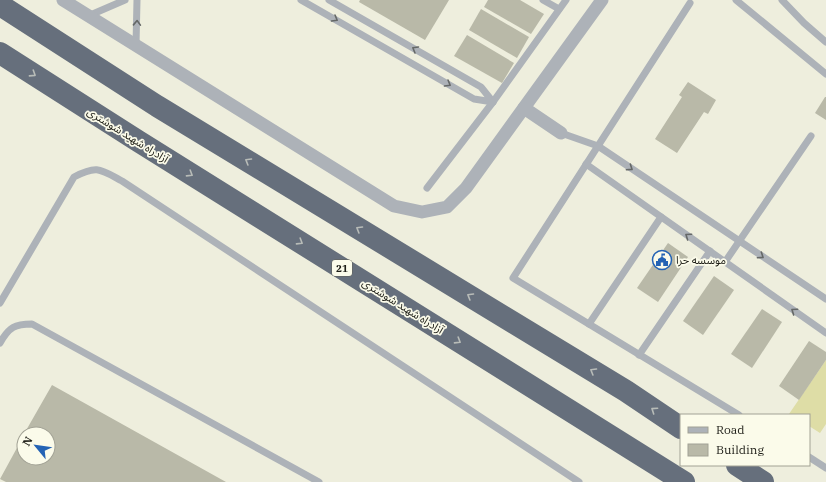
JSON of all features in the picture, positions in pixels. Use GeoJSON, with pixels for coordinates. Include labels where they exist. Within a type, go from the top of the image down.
{"type":"FeatureCollection","features":[{"type":"Feature","properties":{"kind":"highway"},"geometry":{"type":"LineString","coordinates":[[0,5],[157,106],[626,391],[680,427]]}},
{"type":"Feature","properties":{"kind":"highway","name":"آزادراه شهید شوشتری"},"geometry":{"type":"LineString","coordinates":[[0,53],[138,142],[684,482]]}},
{"type":"Feature","properties":{"kind":"highway"},"geometry":{"type":"LineString","coordinates":[[739,466],[763,482]]}},
{"type":"Feature","properties":{"kind":"street"},"geometry":{"type":"LineString","coordinates":[[63,0],[394,206],[422,212],[447,207],[466,188],[602,0]]}},
{"type":"Feature","properties":{"kind":"street"},"geometry":{"type":"LineString","coordinates":[[524,108],[562,133]]}},
{"type":"Feature","properties":{"kind":"lane"},"geometry":{"type":"LineString","coordinates":[[88,16],[125,0]]}},
{"type":"Feature","properties":{"kind":"lane"},"geometry":{"type":"LineString","coordinates":[[136,45],[137,0]]}},
{"type":"Feature","properties":{"kind":"lane"},"geometry":{"type":"LineString","coordinates":[[301,0],[474,99],[493,102]]}},
{"type":"Feature","properties":{"kind":"lane"},"geometry":{"type":"LineString","coordinates":[[329,0],[481,87],[493,102]]}},
{"type":"Feature","properties":{"kind":"lane"},"geometry":{"type":"LineString","coordinates":[[543,0],[559,9]]}},
{"type":"Feature","properties":{"kind":"lane"},"geometry":{"type":"LineString","coordinates":[[428,188],[493,102],[566,0]]}},
{"type":"Feature","properties":{"kind":"lane"},"geometry":{"type":"LineString","coordinates":[[736,0],[826,74]]}},
{"type":"Feature","properties":{"kind":"lane"},"geometry":{"type":"LineString","coordinates":[[782,0],[804,23],[826,42]]}},
{"type":"Feature","properties":{"kind":"lane"},"geometry":{"type":"LineString","coordinates":[[690,3],[512,278],[737,414]]}},
{"type":"Feature","properties":{"kind":"lane"},"geometry":{"type":"LineString","coordinates":[[562,133],[598,146],[826,299]]}},
{"type":"Feature","properties":{"kind":"lane"},"geometry":{"type":"LineString","coordinates":[[725,262],[811,136]]}},
{"type":"Feature","properties":{"kind":"lane"},"geometry":{"type":"LineString","coordinates":[[586,164],[826,333]]}},
{"type":"Feature","properties":{"kind":"lane"},"geometry":{"type":"LineString","coordinates":[[0,303],[74,177],[91,168],[107,172],[579,482]]}},
{"type":"Feature","properties":{"kind":"lane"},"geometry":{"type":"LineString","coordinates":[[589,324],[661,217]]}},
{"type":"Feature","properties":{"kind":"lane"},"geometry":{"type":"LineString","coordinates":[[640,355],[710,251]]}},
{"type":"Feature","properties":{"kind":"lane"},"geometry":{"type":"LineString","coordinates":[[0,343],[5,334],[18,324],[32,324],[319,482]]}},
{"type":"Feature","properties":{"kind":"lane"},"geometry":{"type":"LineString","coordinates":[[810,459],[826,468]]}},
{"type":"Feature","properties":{"kind":"shaded area"},"geometry":{"type":"Polygon","coordinates":[[[826,360],[826,424],[820,433],[810,427],[810,414],[789,414],[826,360]]]}},
{"type":"Feature","properties":{"kind":"building"},"geometry":{"type":"Polygon","coordinates":[[[360,0],[449,0],[425,40],[359,2],[360,0]]]}},
{"type":"Feature","properties":{"kind":"building"},"geometry":{"type":"Polygon","coordinates":[[[488,0],[520,0],[544,14],[531,34],[484,7],[488,0]]]}},
{"type":"Feature","properties":{"kind":"building"},"geometry":{"type":"Polygon","coordinates":[[[481,9],[529,37],[517,58],[469,30],[481,9]]]}},
{"type":"Feature","properties":{"kind":"building"},"geometry":{"type":"Polygon","coordinates":[[[467,35],[514,63],[502,83],[454,56],[467,35]]]}},
{"type":"Feature","properties":{"kind":"building"},"geometry":{"type":"Polygon","coordinates":[[[688,82],[716,100],[708,114],[704,112],[677,153],[655,139],[682,97],[679,95],[688,82]]]}},
{"type":"Feature","properties":{"kind":"building"},"geometry":{"type":"Polygon","coordinates":[[[826,97],[826,120],[815,113],[826,97]]]}},
{"type":"Feature","properties":{"kind":"building"},"geometry":{"type":"Polygon","coordinates":[[[668,243],[688,257],[658,302],[637,288],[668,243]]]}},
{"type":"Feature","properties":{"kind":"building"},"geometry":{"type":"Polygon","coordinates":[[[714,276],[734,290],[703,335],[683,321],[714,276]]]}},
{"type":"Feature","properties":{"kind":"building"},"geometry":{"type":"Polygon","coordinates":[[[762,309],[782,322],[752,368],[731,354],[762,309]]]}},
{"type":"Feature","properties":{"kind":"building"},"geometry":{"type":"Polygon","coordinates":[[[809,341],[826,352],[826,360],[799,400],[779,386],[809,341]]]}},
{"type":"Feature","properties":{"kind":"building"},"geometry":{"type":"Polygon","coordinates":[[[52,385],[226,482],[6,482],[0,479],[16,450],[16,466],[56,466],[56,426],[29,426],[52,385]]]}},
{"type":"Feature","properties":{"kind":"place","name":"موسسه حرا"},"geometry":{"type":"Point","coordinates":[662,260]}}]}
